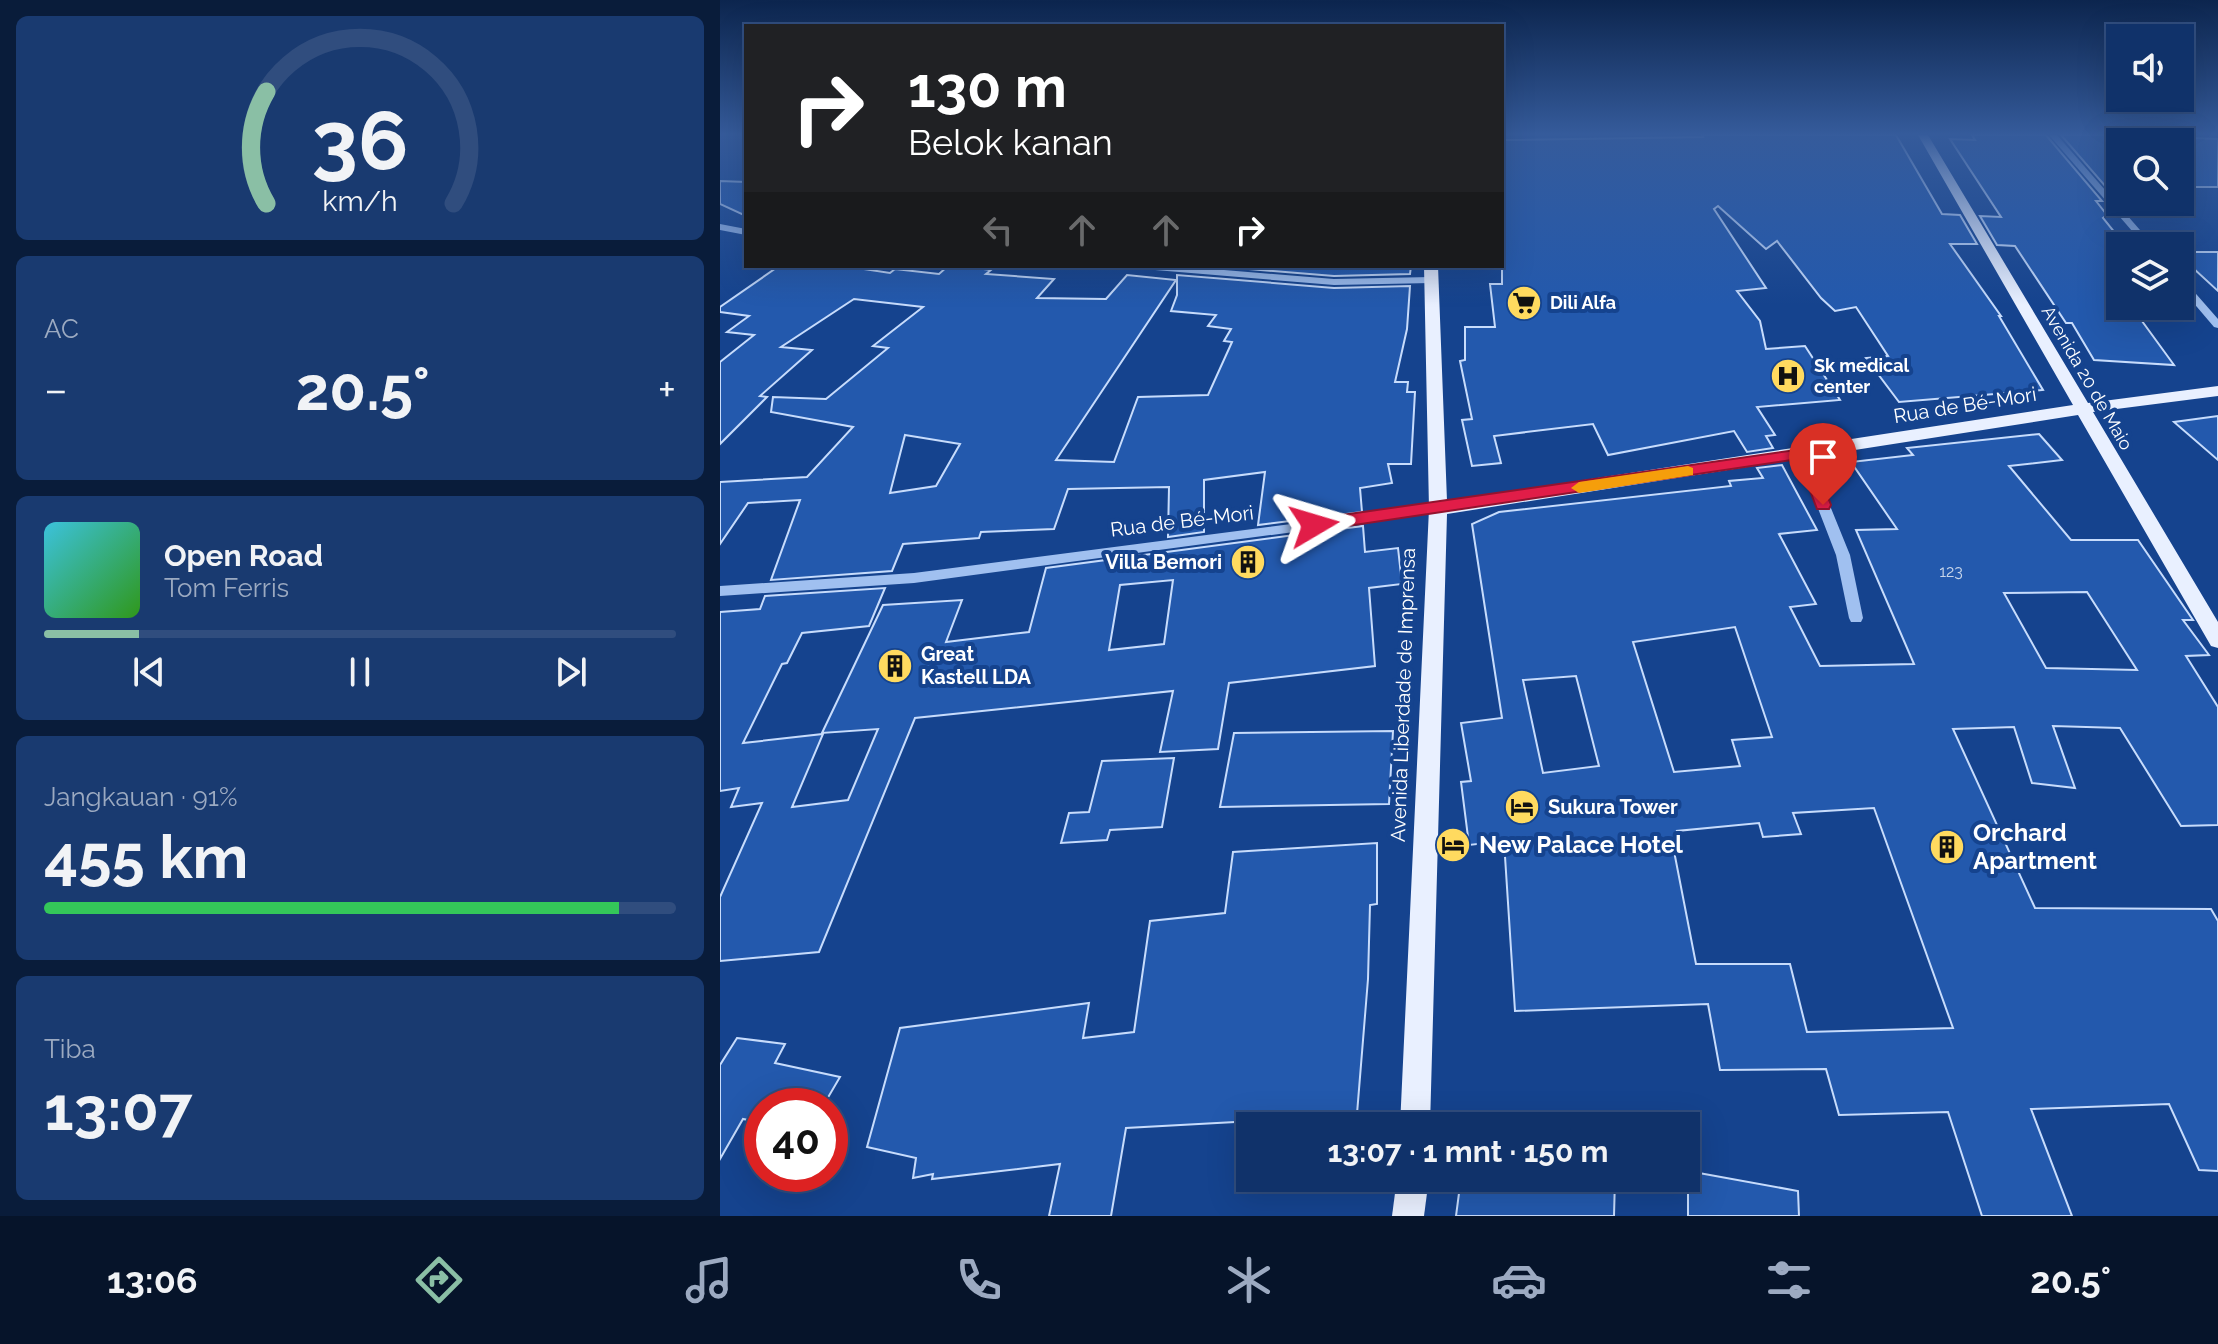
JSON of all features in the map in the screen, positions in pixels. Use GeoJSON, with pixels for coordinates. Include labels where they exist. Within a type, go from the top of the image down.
{"type":"FeatureCollection","features":[{"type":"Feature","properties":{"kind":"main road","name":"Avenida 20 de Maio"},"geometry":{"type":"LineString","coordinates":[[1956,192],[2218,640]]}},
{"type":"Feature","properties":{"kind":"main road","name":"Avenida Liberdade de Imprensa"},"geometry":{"type":"LineString","coordinates":[[1416,1112],[1438,509],[1431,273]]}},
{"type":"Feature","properties":{"kind":"main road","name":"Rua de Bé-Mori"},"geometry":{"type":"LineString","coordinates":[[1438,509],[2082,409],[2218,391]]}},
{"type":"Feature","properties":{"kind":"main road"},"geometry":{"type":"LineString","coordinates":[[1408,1216],[1411,1192]]}},
{"type":"Feature","properties":{"kind":"street"},"geometry":{"type":"LineString","coordinates":[[2103,192],[2138,232]]}},
{"type":"Feature","properties":{"kind":"street"},"geometry":{"type":"LineString","coordinates":[[720,227],[744,232]]}},
{"type":"Feature","properties":{"kind":"street"},"geometry":{"type":"LineString","coordinates":[[1167,268],[1334,282],[1431,273]]}},
{"type":"Feature","properties":{"kind":"street"},"geometry":{"type":"LineString","coordinates":[[2194,297],[2218,325]]}},
{"type":"Feature","properties":{"kind":"street"},"geometry":{"type":"LineString","coordinates":[[1803,454],[1843,555],[1856,618]]}},
{"type":"Feature","properties":{"kind":"street","name":"Rua de Bé-Mori"},"geometry":{"type":"LineString","coordinates":[[720,591],[914,578],[1438,509]]}},
{"type":"Feature","properties":{"kind":"building"},"geometry":{"type":"Polygon","coordinates":[[[720,192],[744,192],[744,215],[720,204],[720,192]]]}},
{"type":"Feature","properties":{"kind":"building"},"geometry":{"type":"Polygon","coordinates":[[[1504,192],[1929,192],[1942,214],[1960,215],[1977,244],[1950,244],[2001,316],[2043,390],[1899,402],[1866,358],[1888,356],[1856,307],[1835,311],[1821,298],[1777,241],[1766,249],[1718,206],[1714,209],[1766,288],[1737,291],[1760,321],[1766,349],[1805,346],[1840,400],[1757,407],[1775,435],[1766,436],[1773,448],[1747,452],[1734,431],[1608,455],[1593,424],[1494,436],[1501,463],[1472,466],[1462,420],[1472,419],[1460,361],[1465,360],[1465,327],[1495,327],[1490,284],[1502,284],[1504,192]]]}},
{"type":"Feature","properties":{"kind":"building"},"geometry":{"type":"Polygon","coordinates":[[[1984,192],[2094,192],[2102,201],[2096,201],[2106,214],[2103,218],[2114,232],[2106,232],[2106,320],[2141,320],[2174,365],[2094,360],[2072,323],[2066,323],[2015,246],[1997,245],[1980,216],[2001,217],[1984,192]]]}},
{"type":"Feature","properties":{"kind":"building"},"geometry":{"type":"Polygon","coordinates":[[[2194,252],[2218,252],[2218,291],[2194,269],[2194,252]]]}},
{"type":"Feature","properties":{"kind":"building"},"geometry":{"type":"Polygon","coordinates":[[[776,268],[857,268],[890,273],[895,269],[939,274],[946,268],[976,268],[991,270],[986,274],[1054,279],[1037,298],[1106,299],[1127,275],[1176,280],[1056,460],[1114,462],[1138,397],[1208,395],[1232,342],[1224,341],[1231,329],[1208,326],[1216,315],[1171,311],[1177,295],[1177,275],[1334,288],[1410,286],[1407,329],[1395,382],[1408,382],[1407,392],[1415,392],[1411,464],[1388,464],[1392,483],[1360,488],[1362,512],[1258,525],[1265,472],[1204,480],[1204,532],[1168,537],[1169,487],[1068,489],[1054,529],[981,532],[979,538],[903,544],[892,571],[771,580],[800,500],[748,503],[720,544],[720,482],[807,477],[853,427],[771,412],[773,397],[826,399],[888,348],[873,346],[923,307],[854,299],[781,347],[812,350],[760,396],[767,397],[720,444],[720,362],[754,335],[727,332],[749,316],[720,312],[720,307],[776,268]],[[905,435],[890,493],[936,486],[960,444],[905,435]]]}},
{"type":"Feature","properties":{"kind":"building"},"geometry":{"type":"Polygon","coordinates":[[[1237,268],[1411,268],[1410,274],[1334,276],[1237,268]]]}},
{"type":"Feature","properties":{"kind":"building"},"geometry":{"type":"Polygon","coordinates":[[[2218,416],[2218,460],[2174,422],[2218,416]]]}},
{"type":"Feature","properties":{"kind":"building"},"geometry":{"type":"Polygon","coordinates":[[[2039,434],[2062,460],[2009,466],[2071,540],[2138,540],[2193,620],[2183,620],[2209,655],[2186,656],[2218,707],[2218,825],[2181,826],[2120,728],[2053,726],[2075,788],[2032,783],[2014,727],[1953,729],[2035,908],[2211,909],[2218,921],[2218,1171],[2199,1170],[2169,1104],[2031,1109],[2072,1216],[1982,1216],[1948,1112],[1839,1115],[1826,1069],[1720,1070],[1708,1004],[1515,1011],[1504,841],[1469,845],[1461,782],[1471,781],[1461,723],[1502,718],[1472,524],[1499,512],[1731,486],[1729,481],[1763,478],[1757,468],[1782,465],[1817,530],[1779,534],[1816,604],[1790,607],[1820,666],[1914,664],[1856,530],[1897,529],[1851,462],[1913,455],[1907,448],[2039,434]],[[2087,592],[2004,593],[2046,668],[2137,670],[2087,592]],[[1735,627],[1633,642],[1674,772],[1740,766],[1732,740],[1772,737],[1735,627]],[[1576,676],[1523,680],[1543,773],[1599,766],[1576,676]],[[1874,808],[1793,813],[1801,834],[1763,837],[1759,823],[1677,831],[1681,846],[1673,846],[1696,964],[1790,964],[1807,1032],[1953,1028],[1874,808]]]}},
{"type":"Feature","properties":{"kind":"building"},"geometry":{"type":"Polygon","coordinates":[[[1363,526],[1365,552],[1398,548],[1402,584],[1369,588],[1375,666],[1229,683],[1218,749],[1160,752],[1173,691],[915,718],[819,952],[720,961],[720,897],[762,803],[731,807],[739,788],[720,791],[720,612],[760,609],[765,596],[885,588],[869,626],[802,633],[787,663],[782,664],[743,743],[823,734],[792,807],[848,800],[878,729],[822,733],[883,605],[962,600],[946,642],[1029,632],[1046,568],[1363,526]],[[1173,580],[1120,585],[1109,650],[1164,644],[1173,580]]]}},
{"type":"Feature","properties":{"kind":"building"},"geometry":{"type":"Polygon","coordinates":[[[1393,731],[1389,804],[1220,807],[1234,733],[1393,731]]]}},
{"type":"Feature","properties":{"kind":"building"},"geometry":{"type":"Polygon","coordinates":[[[1174,758],[1162,827],[1110,830],[1107,840],[1061,843],[1069,813],[1089,812],[1102,761],[1174,758]]]}},
{"type":"Feature","properties":{"kind":"building"},"geometry":{"type":"Polygon","coordinates":[[[1377,843],[1377,904],[1370,905],[1368,979],[1357,1112],[1236,1112],[1236,1122],[1126,1128],[1111,1216],[1049,1216],[1060,1164],[932,1179],[933,1174],[913,1178],[916,1158],[867,1147],[900,1028],[1089,1003],[1083,1038],[1134,1032],[1150,921],[1225,913],[1233,852],[1377,843]]]}},
{"type":"Feature","properties":{"kind":"building"},"geometry":{"type":"Polygon","coordinates":[[[737,1038],[785,1044],[775,1063],[840,1077],[834,1088],[744,1088],[744,1119],[720,1159],[720,1065],[737,1038]]]}},
{"type":"Feature","properties":{"kind":"building"},"geometry":{"type":"Polygon","coordinates":[[[1700,1173],[1798,1191],[1799,1216],[1688,1216],[1688,1192],[1700,1192],[1700,1173]]]}},
{"type":"Feature","properties":{"kind":"building"},"geometry":{"type":"Polygon","coordinates":[[[1459,1192],[1615,1192],[1614,1216],[1456,1216],[1459,1192]]]}},
{"type":"Feature","properties":{"kind":"slow traffic"},"geometry":{"type":"LineString","coordinates":[[1579,488],[1688,471]]}},
{"type":"Feature","properties":{"kind":"place","name":"Dili Alfa"},"geometry":{"type":"Point","coordinates":[1524,303]}},
{"type":"Feature","properties":{"kind":"place","name":"Sk medical center"},"geometry":{"type":"Point","coordinates":[1788,376]}},
{"type":"Feature","properties":{"kind":"place","name":"Villa Bemori"},"geometry":{"type":"Point","coordinates":[1248,562]}},
{"type":"Feature","properties":{"kind":"place","name":"Great Kastell LDA"},"geometry":{"type":"Point","coordinates":[895,666]}},
{"type":"Feature","properties":{"kind":"place","name":"Sukura Tower"},"geometry":{"type":"Point","coordinates":[1522,807]}},
{"type":"Feature","properties":{"kind":"place","name":"New Palace Hotel"},"geometry":{"type":"Point","coordinates":[1453,845]}},
{"type":"Feature","properties":{"kind":"place","name":"Orchard Apartment"},"geometry":{"type":"Point","coordinates":[1947,847]}},
{"type":"Feature","properties":{"kind":"route"},"geometry":{"type":"LineString","coordinates":[[1314,525],[1803,454],[1823,505]]}}]}
